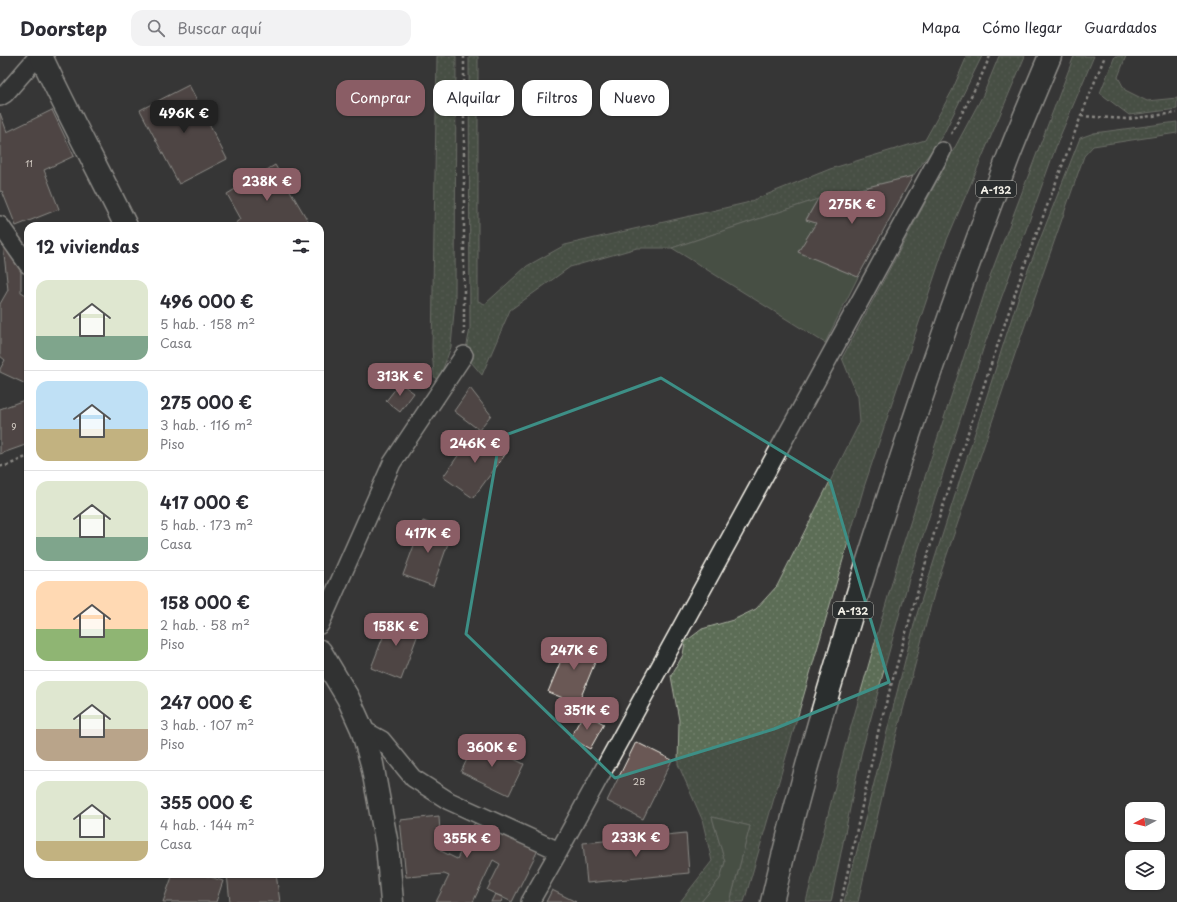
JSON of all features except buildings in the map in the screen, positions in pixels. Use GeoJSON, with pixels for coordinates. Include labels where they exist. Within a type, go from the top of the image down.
{"type":"FeatureCollection","features":[{"type":"Feature","properties":{"kind":"main road"},"geometry":{"type":"LineString","coordinates":[[41,56],[59,96],[124,222]]}},
{"type":"Feature","properties":{"kind":"main road","name":"A-132"},"geometry":{"type":"LineString","coordinates":[[772,902],[784,852],[835,669],[884,508],[949,315],[1010,153],[1050,56]]}},
{"type":"Feature","properties":{"kind":"main road"},"geometry":{"type":"LineString","coordinates":[[324,658],[348,698],[362,729],[372,764],[387,845],[392,902]]}},
{"type":"Feature","properties":{"kind":"street"},"geometry":{"type":"LineString","coordinates":[[0,97],[5,94],[38,56]]}},
{"type":"Feature","properties":{"kind":"street"},"geometry":{"type":"LineString","coordinates":[[530,902],[559,852],[942,150]]}},
{"type":"Feature","properties":{"kind":"street"},"geometry":{"type":"LineString","coordinates":[[0,225],[24,259]]}},
{"type":"Feature","properties":{"kind":"street"},"geometry":{"type":"LineString","coordinates":[[324,616],[392,463],[464,355]]}},
{"type":"Feature","properties":{"kind":"street"},"geometry":{"type":"LineString","coordinates":[[362,729],[382,740],[413,778],[449,802],[559,852]]}},
{"type":"Feature","properties":{"kind":"path"},"geometry":{"type":"LineString","coordinates":[[464,56],[464,355]]}},
{"type":"Feature","properties":{"kind":"path"},"geometry":{"type":"LineString","coordinates":[[942,150],[980,79],[990,56]]}},
{"type":"Feature","properties":{"kind":"path"},"geometry":{"type":"LineString","coordinates":[[841,902],[879,728],[935,530],[1024,267],[1105,56]]}},
{"type":"Feature","properties":{"kind":"path"},"geometry":{"type":"LineString","coordinates":[[1081,116],[1127,119],[1177,113]]}},
{"type":"Feature","properties":{"kind":"path"},"geometry":{"type":"LineString","coordinates":[[0,466],[6,466],[24,458]]}},
{"type":"Feature","properties":{"kind":"highlighted area"},"geometry":{"type":"Polygon","coordinates":[[[661,378],[830,481],[889,682],[774,729],[615,778],[466,634],[500,437],[661,378]]]}},
{"type":"Feature","properties":{"kind":"green space"},"geometry":{"type":"Polygon","coordinates":[[[437,56],[456,56],[456,80],[437,80],[437,56]]]}},
{"type":"Feature","properties":{"kind":"green space"},"geometry":{"type":"Polygon","coordinates":[[[469,56],[478,56],[478,80],[469,80],[469,56]]]}},
{"type":"Feature","properties":{"kind":"green space"},"geometry":{"type":"Polygon","coordinates":[[[967,56],[982,56],[943,135],[913,176],[818,199],[672,248],[637,248],[570,267],[510,310],[482,375],[471,362],[463,364],[470,329],[469,116],[478,116],[478,301],[485,304],[527,266],[565,245],[746,203],[830,169],[925,140],[952,91],[967,56]]]}},
{"type":"Feature","properties":{"kind":"green space"},"geometry":{"type":"Polygon","coordinates":[[[999,56],[1025,56],[946,242],[864,487],[744,902],[730,902],[750,826],[712,817],[725,862],[720,879],[701,902],[680,902],[712,861],[702,819],[678,764],[679,720],[671,676],[683,655],[685,642],[702,629],[733,620],[756,609],[777,586],[860,422],[858,397],[842,358],[983,95],[999,56]]]}},
{"type":"Feature","properties":{"kind":"green space"},"geometry":{"type":"Polygon","coordinates":[[[1074,56],[1094,56],[1058,141],[984,346],[909,579],[861,754],[831,902],[806,902],[844,751],[901,551],[990,276],[1074,56]]]}},
{"type":"Feature","properties":{"kind":"green space"},"geometry":{"type":"Polygon","coordinates":[[[1115,56],[1126,56],[1118,77],[1125,90],[1147,101],[1177,98],[1177,109],[1129,115],[1100,93],[1115,56]]]}},
{"type":"Feature","properties":{"kind":"green space"},"geometry":{"type":"Polygon","coordinates":[[[436,116],[456,116],[455,300],[451,347],[438,382],[434,376],[432,348],[436,116]]]}},
{"type":"Feature","properties":{"kind":"green space"},"geometry":{"type":"Polygon","coordinates":[[[1177,122],[1177,133],[1093,146],[1084,156],[935,590],[895,740],[858,902],[844,902],[916,617],[1024,280],[1080,138],[1094,133],[1177,122]]]}},
{"type":"Feature","properties":{"kind":"green space"},"geometry":{"type":"Polygon","coordinates":[[[818,199],[806,219],[816,223],[798,252],[858,277],[825,343],[672,248],[818,199]]]}},
{"type":"Feature","properties":{"kind":"green space"},"geometry":{"type":"Polygon","coordinates":[[[712,817],[750,826],[730,902],[701,902],[720,879],[725,862],[712,817]]]}}]}
